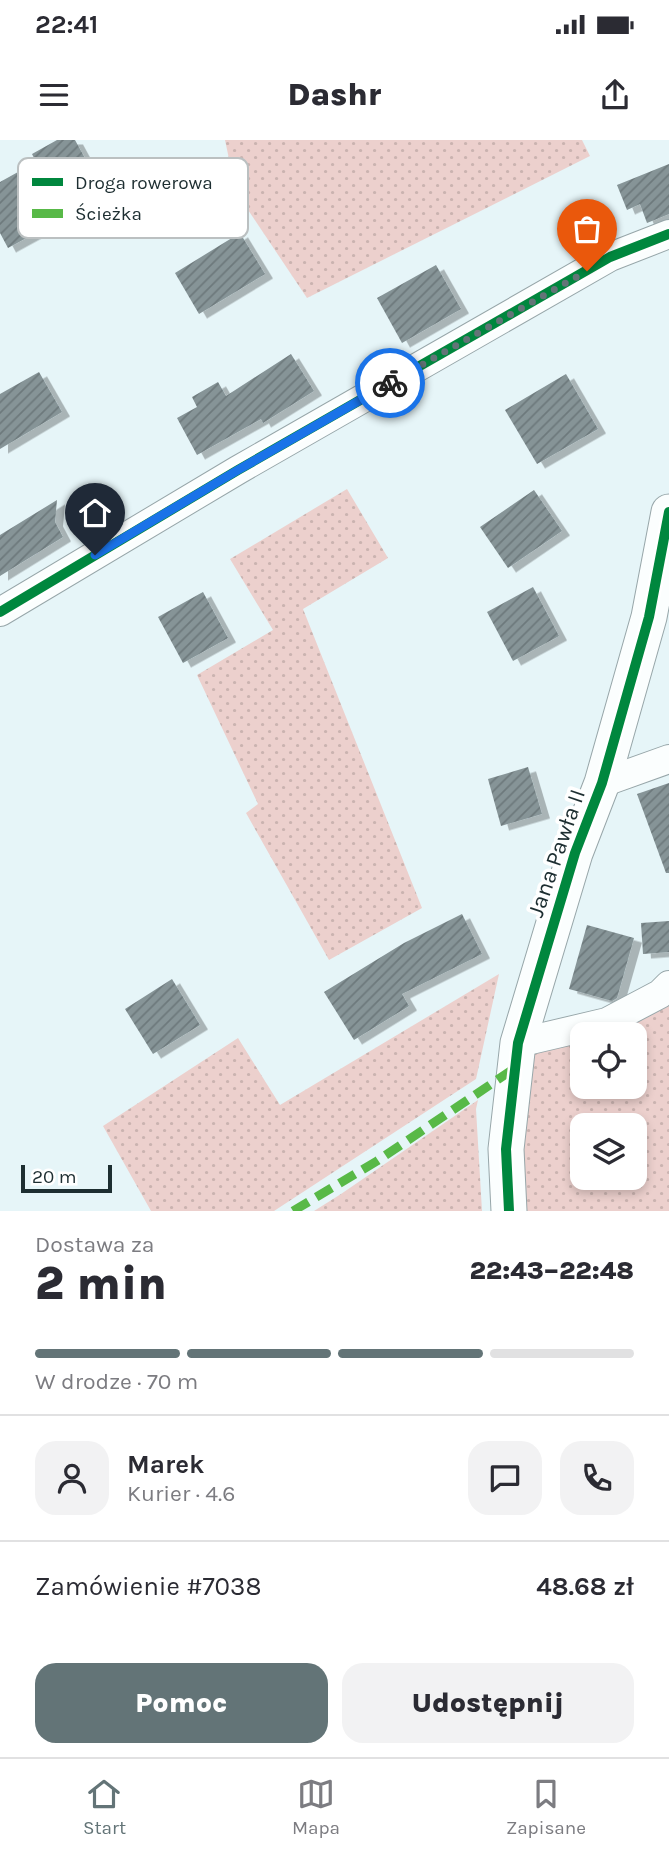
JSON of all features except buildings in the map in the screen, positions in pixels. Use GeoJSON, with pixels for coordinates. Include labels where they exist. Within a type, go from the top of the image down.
{"type":"FeatureCollection","features":[{"type":"Feature","properties":{"kind":"street"},"geometry":{"type":"LineString","coordinates":[[0,612],[238,470],[610,257],[669,234]]}},
{"type":"Feature","properties":{"kind":"street","name":"Jana Pawła II"},"geometry":{"type":"LineString","coordinates":[[509,1211],[506,1149],[518,1043],[575,853],[602,783],[649,617],[668,525]]}},
{"type":"Feature","properties":{"kind":"street"},"geometry":{"type":"LineString","coordinates":[[602,783],[669,759]]}},
{"type":"Feature","properties":{"kind":"street"},"geometry":{"type":"LineString","coordinates":[[518,1043],[607,1022],[660,994],[669,985]]}},
{"type":"Feature","properties":{"kind":"shaded area"},"geometry":{"type":"Polygon","coordinates":[[[225,140],[582,140],[590,156],[307,298],[248,210],[248,158],[229,158],[225,140]]]}},
{"type":"Feature","properties":{"kind":"shaded area"},"geometry":{"type":"Polygon","coordinates":[[[347,489],[388,558],[303,609],[422,908],[329,960],[246,813],[258,804],[197,675],[273,630],[230,559],[347,489]]]}},
{"type":"Feature","properties":{"kind":"shaded area"},"geometry":{"type":"Polygon","coordinates":[[[499,974],[476,1079],[274,1211],[151,1211],[103,1126],[238,1038],[280,1105],[499,974]]]}},
{"type":"Feature","properties":{"kind":"shaded area"},"geometry":{"type":"Polygon","coordinates":[[[669,996],[669,1211],[525,1211],[521,1181],[531,1047],[570,1033],[570,1099],[647,1099],[647,1022],[599,1022],[669,996]]]}},
{"type":"Feature","properties":{"kind":"shaded area"},"geometry":{"type":"Polygon","coordinates":[[[478,1100],[476,1109],[482,1211],[314,1211],[341,1194],[478,1100]]]}},
{"type":"Feature","properties":{"kind":"marked path"},"geometry":{"type":"LineString","coordinates":[[293,1211],[377,1161],[515,1068]]}},
{"type":"Feature","properties":{"kind":"cycle path"},"geometry":{"type":"LineString","coordinates":[[0,612],[238,470],[610,257],[669,234]]}},
{"type":"Feature","properties":{"kind":"cycle path"},"geometry":{"type":"LineString","coordinates":[[509,1211],[506,1149],[518,1043],[575,853],[602,783],[649,617],[669,512]]}},
{"type":"Feature","properties":{"kind":"way so far"},"geometry":{"type":"LineString","coordinates":[[390,383],[587,271]]}},
{"type":"Feature","properties":{"kind":"route"},"geometry":{"type":"LineString","coordinates":[[95,555],[390,383]]}}]}
